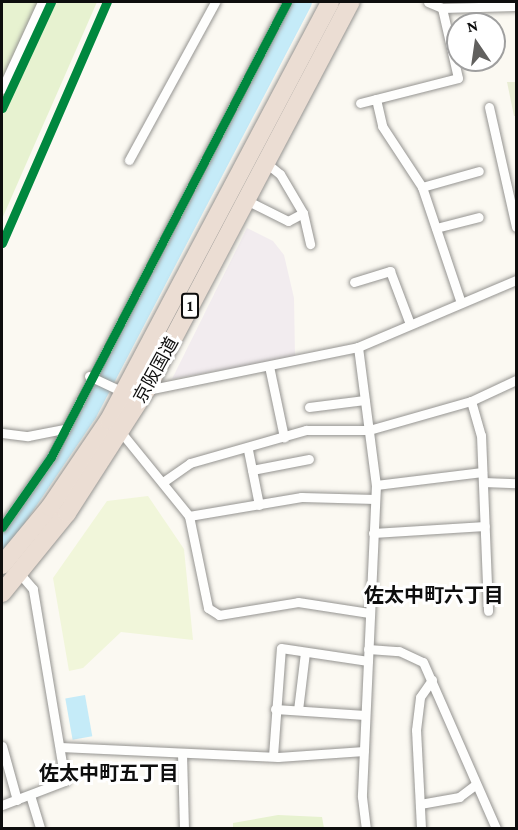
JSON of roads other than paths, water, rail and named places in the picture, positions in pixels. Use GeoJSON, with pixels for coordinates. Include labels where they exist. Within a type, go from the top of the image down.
{"type":"FeatureCollection","features":[{"type":"Feature","properties":{"kind":"highway","name":"京阪国道"},"geometry":{"type":"LineString","coordinates":[[2,565],[81,465],[116,389],[330,2]]}},
{"type":"Feature","properties":{"kind":"highway","name":"京阪国道"},"geometry":{"type":"LineString","coordinates":[[2,593],[20,574],[146,390],[351,2]]}},
{"type":"Feature","properties":{"kind":"street"},"geometry":{"type":"LineString","coordinates":[[2,89],[42,2]]}},
{"type":"Feature","properties":{"kind":"street"},"geometry":{"type":"LineString","coordinates":[[129,159],[215,2]]}},
{"type":"Feature","properties":{"kind":"street"},"geometry":{"type":"LineString","coordinates":[[2,527],[51,457],[287,2]]}},
{"type":"Feature","properties":{"kind":"street"},"geometry":{"type":"LineString","coordinates":[[428,2],[442,8],[516,6]]}},
{"type":"Feature","properties":{"kind":"street"},"geometry":{"type":"LineString","coordinates":[[360,103],[458,78],[442,8]]}},
{"type":"Feature","properties":{"kind":"street"},"geometry":{"type":"LineString","coordinates":[[376,99],[382,126],[422,187],[461,303]]}},
{"type":"Feature","properties":{"kind":"street"},"geometry":{"type":"LineString","coordinates":[[489,107],[516,227]]}},
{"type":"Feature","properties":{"kind":"street"},"geometry":{"type":"LineString","coordinates":[[265,162],[280,174],[303,213],[310,244]]}},
{"type":"Feature","properties":{"kind":"street"},"geometry":{"type":"LineString","coordinates":[[422,187],[479,171]]}},
{"type":"Feature","properties":{"kind":"street"},"geometry":{"type":"LineString","coordinates":[[246,200],[288,221],[303,213]]}},
{"type":"Feature","properties":{"kind":"street"},"geometry":{"type":"LineString","coordinates":[[436,228],[479,217]]}},
{"type":"Feature","properties":{"kind":"street"},"geometry":{"type":"LineString","coordinates":[[354,282],[390,271],[411,324]]}},
{"type":"Feature","properties":{"kind":"street"},"geometry":{"type":"LineString","coordinates":[[93,378],[116,389],[146,390],[358,347],[516,280]]}},
{"type":"Feature","properties":{"kind":"street"},"geometry":{"type":"LineString","coordinates":[[358,347],[376,485],[365,715],[366,828]]}},
{"type":"Feature","properties":{"kind":"street"},"geometry":{"type":"LineString","coordinates":[[268,366],[284,437]]}},
{"type":"Feature","properties":{"kind":"street"},"geometry":{"type":"LineString","coordinates":[[163,482],[190,463],[248,450],[306,430],[369,430],[471,401],[516,380]]}},
{"type":"Feature","properties":{"kind":"street"},"geometry":{"type":"LineString","coordinates":[[309,407],[364,399]]}},
{"type":"Feature","properties":{"kind":"street"},"geometry":{"type":"LineString","coordinates":[[471,401],[481,435],[488,610]]}},
{"type":"Feature","properties":{"kind":"street"},"geometry":{"type":"LineString","coordinates":[[2,433],[28,436],[64,429]]}},
{"type":"Feature","properties":{"kind":"street"},"geometry":{"type":"LineString","coordinates":[[120,431],[189,516],[208,608],[219,615],[298,602],[369,614]]}},
{"type":"Feature","properties":{"kind":"street"},"geometry":{"type":"LineString","coordinates":[[248,450],[259,505]]}},
{"type":"Feature","properties":{"kind":"street"},"geometry":{"type":"LineString","coordinates":[[252,470],[309,459]]}},
{"type":"Feature","properties":{"kind":"street"},"geometry":{"type":"LineString","coordinates":[[376,485],[482,477],[516,483]]}},
{"type":"Feature","properties":{"kind":"street"},"geometry":{"type":"LineString","coordinates":[[189,516],[301,497],[375,499]]}},
{"type":"Feature","properties":{"kind":"street"},"geometry":{"type":"LineString","coordinates":[[372,533],[485,526]]}},
{"type":"Feature","properties":{"kind":"street"},"geometry":{"type":"LineString","coordinates":[[2,805],[65,781],[33,589],[20,574]]}},
{"type":"Feature","properties":{"kind":"street"},"geometry":{"type":"LineString","coordinates":[[273,756],[275,709],[282,648],[368,662]]}},
{"type":"Feature","properties":{"kind":"street"},"geometry":{"type":"LineString","coordinates":[[368,649],[419,658],[432,680],[496,828]]}},
{"type":"Feature","properties":{"kind":"street"},"geometry":{"type":"LineString","coordinates":[[298,710],[305,652]]}},
{"type":"Feature","properties":{"kind":"street"},"geometry":{"type":"LineString","coordinates":[[421,828],[416,730],[420,697],[432,680]]}},
{"type":"Feature","properties":{"kind":"street"},"geometry":{"type":"LineString","coordinates":[[275,709],[365,715]]}},
{"type":"Feature","properties":{"kind":"street"},"geometry":{"type":"LineString","coordinates":[[2,746],[17,800]]}},
{"type":"Feature","properties":{"kind":"street"},"geometry":{"type":"LineString","coordinates":[[60,747],[273,756],[364,751]]}},
{"type":"Feature","properties":{"kind":"street"},"geometry":{"type":"LineString","coordinates":[[182,753],[184,828]]}},
{"type":"Feature","properties":{"kind":"street"},"geometry":{"type":"LineString","coordinates":[[420,804],[459,797],[476,784]]}},
{"type":"Feature","properties":{"kind":"street"},"geometry":{"type":"LineString","coordinates":[[30,795],[40,828]]}},
{"type":"Feature","properties":{"kind":"water"},"geometry":{"type":"Polygon","coordinates":[[[85,695],[92,736],[73,740],[65,698],[85,695]]]}},
{"type":"Feature","properties":{"kind":"waterway"},"geometry":{"type":"LineString","coordinates":[[2,539],[87,413],[302,2]]}},
{"type":"Feature","properties":{"kind":"district","name":"佐太中町六丁目"},"geometry":{"type":"Point","coordinates":[434,595]}},
{"type":"Feature","properties":{"kind":"district","name":"佐太中町五丁目"},"geometry":{"type":"Point","coordinates":[109,773]}}]}
